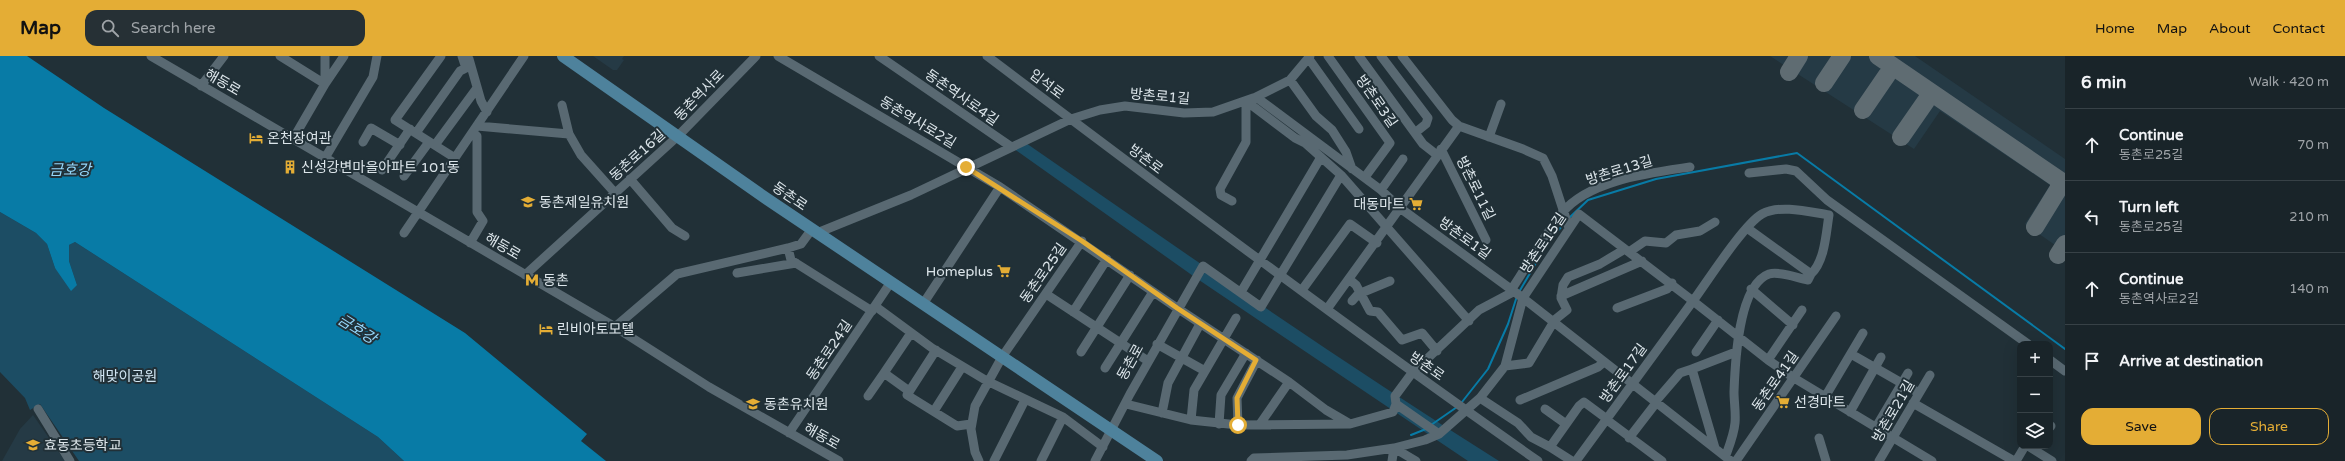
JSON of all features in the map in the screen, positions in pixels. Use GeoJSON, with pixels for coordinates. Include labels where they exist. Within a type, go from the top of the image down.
{"type":"FeatureCollection","features":[{"type":"Feature","properties":{"kind":"main road","name":"동촌로"},"geometry":{"type":"LineString","coordinates":[[564,56],[814,231],[1157,461]]}},
{"type":"Feature","properties":{"kind":"street","name":"해동로"},"geometry":{"type":"LineString","coordinates":[[151,56],[165,59],[202,86],[615,327],[709,387],[839,461]]}},
{"type":"Feature","properties":{"kind":"street"},"geometry":{"type":"LineString","coordinates":[[202,86],[224,56]]}},
{"type":"Feature","properties":{"kind":"street"},"geometry":{"type":"LineString","coordinates":[[280,56],[292,60],[325,84]]}},
{"type":"Feature","properties":{"kind":"street"},"geometry":{"type":"LineString","coordinates":[[325,56],[325,84]]}},
{"type":"Feature","properties":{"kind":"street"},"geometry":{"type":"LineString","coordinates":[[293,139],[325,84],[344,56]]}},
{"type":"Feature","properties":{"kind":"street"},"geometry":{"type":"LineString","coordinates":[[325,158],[373,77],[377,56]]}},
{"type":"Feature","properties":{"kind":"street"},"geometry":{"type":"LineString","coordinates":[[441,56],[395,120],[456,158]]}},
{"type":"Feature","properties":{"kind":"street"},"geometry":{"type":"LineString","coordinates":[[382,170],[400,145],[413,131],[460,71],[466,68],[462,56]]}},
{"type":"Feature","properties":{"kind":"street"},"geometry":{"type":"LineString","coordinates":[[468,56],[477,88],[487,112]]}},
{"type":"Feature","properties":{"kind":"street"},"geometry":{"type":"LineString","coordinates":[[404,233],[524,56]]}},
{"type":"Feature","properties":{"kind":"street","name":"동촌역사로"},"geometry":{"type":"LineString","coordinates":[[678,136],[756,56]]}},
{"type":"Feature","properties":{"kind":"street","name":"동촌역사로2길"},"geometry":{"type":"LineString","coordinates":[[778,56],[1000,187],[1082,241]]}},
{"type":"Feature","properties":{"kind":"street","name":"동촌역사로4길"},"geometry":{"type":"LineString","coordinates":[[879,56],[1010,146]]}},
{"type":"Feature","properties":{"kind":"street","name":"입석로"},"geometry":{"type":"LineString","coordinates":[[987,56],[1071,119]]}},
{"type":"Feature","properties":{"kind":"street","name":"방촌로3길"},"geometry":{"type":"LineString","coordinates":[[1328,56],[1390,143],[1365,177]]}},
{"type":"Feature","properties":{"kind":"street","name":"방촌로3길"},"geometry":{"type":"LineString","coordinates":[[1359,56],[1416,132],[1426,124],[1428,118],[1381,56]]}},
{"type":"Feature","properties":{"kind":"street"},"geometry":{"type":"LineString","coordinates":[[1402,56],[1452,120],[1459,126],[1523,148],[1543,158],[1552,176],[1568,228]]}},
{"type":"Feature","properties":{"kind":"street"},"geometry":{"type":"LineString","coordinates":[[1256,97],[1290,80],[1310,58],[1359,129]]}},
{"type":"Feature","properties":{"kind":"street"},"geometry":{"type":"LineString","coordinates":[[1290,80],[1316,116],[1332,130],[1346,152],[1352,169]]}},
{"type":"Feature","properties":{"kind":"street"},"geometry":{"type":"LineString","coordinates":[[404,176],[477,88]]}},
{"type":"Feature","properties":{"kind":"street","name":"방촌로1길"},"geometry":{"type":"LineString","coordinates":[[1071,119],[1100,110],[1125,106],[1184,113],[1213,112],[1256,97],[1308,141],[1365,177],[1400,208],[1523,298]]}},
{"type":"Feature","properties":{"kind":"street"},"geometry":{"type":"LineString","coordinates":[[1246,101],[1295,138],[1308,141],[1321,157],[1341,175],[1441,291],[1469,321]]}},
{"type":"Feature","properties":{"kind":"street"},"geometry":{"type":"LineString","coordinates":[[1232,201],[1221,195],[1220,189],[1246,142],[1246,101]]}},
{"type":"Feature","properties":{"kind":"street"},"geometry":{"type":"LineString","coordinates":[[1489,137],[1501,104]]}},
{"type":"Feature","properties":{"kind":"street"},"geometry":{"type":"LineString","coordinates":[[562,105],[569,134],[580,155],[615,193]]}},
{"type":"Feature","properties":{"kind":"street"},"geometry":{"type":"LineString","coordinates":[[615,327],[677,274],[802,244],[814,231],[911,195],[1010,146],[1071,119]]}},
{"type":"Feature","properties":{"kind":"street","name":"방촌로"},"geometry":{"type":"LineString","coordinates":[[1071,119],[1155,184],[1260,259],[1279,276],[1302,290],[1412,373],[1538,461]]}},
{"type":"Feature","properties":{"kind":"street","name":"방촌로11길"},"geometry":{"type":"LineString","coordinates":[[1327,309],[1377,243],[1439,152],[1459,126]]}},
{"type":"Feature","properties":{"kind":"street"},"geometry":{"type":"LineString","coordinates":[[363,142],[372,128],[400,145]]}},
{"type":"Feature","properties":{"kind":"street"},"geometry":{"type":"LineString","coordinates":[[475,130],[569,134]]}},
{"type":"Feature","properties":{"kind":"street"},"geometry":{"type":"LineString","coordinates":[[470,243],[482,221],[477,212],[477,136],[475,130]]}},
{"type":"Feature","properties":{"kind":"street","name":"방촌로11길"},"geometry":{"type":"LineString","coordinates":[[1416,132],[1423,144],[1439,152],[1486,240]]}},
{"type":"Feature","properties":{"kind":"street","name":"동촌로16길"},"geometry":{"type":"LineString","coordinates":[[525,275],[678,136]]}},
{"type":"Feature","properties":{"kind":"street"},"geometry":{"type":"LineString","coordinates":[[1241,292],[1321,157]]}},
{"type":"Feature","properties":{"kind":"street"},"geometry":{"type":"LineString","coordinates":[[1381,190],[1403,159]]}},
{"type":"Feature","properties":{"kind":"street","name":"방촌로13길"},"geometry":{"type":"LineString","coordinates":[[1398,406],[1395,396],[1412,373],[1479,310],[1513,291],[1564,216],[1583,195],[1606,185],[1645,174],[1690,167]]}},
{"type":"Feature","properties":{"kind":"street"},"geometry":{"type":"LineString","coordinates":[[1750,174],[1791,169],[1803,177],[1835,205],[2024,341]]}},
{"type":"Feature","properties":{"kind":"street"},"geometry":{"type":"LineString","coordinates":[[1177,308],[1203,266],[1261,307],[1341,175]]}},
{"type":"Feature","properties":{"kind":"street"},"geometry":{"type":"LineString","coordinates":[[630,180],[670,226],[685,236]]}},
{"type":"Feature","properties":{"kind":"street"},"geometry":{"type":"LineString","coordinates":[[923,304],[1000,187]]}},
{"type":"Feature","properties":{"kind":"street"},"geometry":{"type":"LineString","coordinates":[[1523,298],[1632,385],[1729,458],[1735,422],[1734,393],[1736,352],[1745,306],[1751,290],[1757,282],[1767,274],[1774,273],[1808,280],[1815,270],[1822,253],[1829,215],[1835,205]]}},
{"type":"Feature","properties":{"kind":"street"},"geometry":{"type":"LineString","coordinates":[[1693,301],[1747,228],[1763,213],[1788,209],[1829,215]]}},
{"type":"Feature","properties":{"kind":"street","name":"방촌로15길"},"geometry":{"type":"LineString","coordinates":[[1439,434],[1480,398],[1505,366],[1523,298],[1568,228],[1579,214],[1672,283],[1768,360],[1794,378],[1932,461]]}},
{"type":"Feature","properties":{"kind":"street"},"geometry":{"type":"LineString","coordinates":[[1505,366],[1529,363],[1553,323],[1567,310],[1561,296],[1563,285],[1568,277],[1600,264],[1645,240],[1666,243],[1676,235],[1700,231],[1715,222]]}},
{"type":"Feature","properties":{"kind":"street"},"geometry":{"type":"LineString","coordinates":[[1302,290],[1350,224],[1377,243]]}},
{"type":"Feature","properties":{"kind":"street"},"geometry":{"type":"LineString","coordinates":[[1747,228],[1811,274]]}},
{"type":"Feature","properties":{"kind":"street","name":"동촌로25길"},"geometry":{"type":"LineString","coordinates":[[1002,357],[1082,241],[1200,324],[1290,382],[1326,410],[1350,424]]}},
{"type":"Feature","properties":{"kind":"street"},"geometry":{"type":"LineString","coordinates":[[788,248],[791,260],[873,309],[987,381],[1062,417],[1103,447]]}},
{"type":"Feature","properties":{"kind":"street"},"geometry":{"type":"LineString","coordinates":[[759,255],[762,268]]}},
{"type":"Feature","properties":{"kind":"street"},"geometry":{"type":"LineString","coordinates":[[1074,312],[1107,259]]}},
{"type":"Feature","properties":{"kind":"street"},"geometry":{"type":"LineString","coordinates":[[1561,296],[1642,261]]}},
{"type":"Feature","properties":{"kind":"street"},"geometry":{"type":"LineString","coordinates":[[737,273],[796,263]]}},
{"type":"Feature","properties":{"kind":"street"},"geometry":{"type":"LineString","coordinates":[[1081,352],[1130,275]]}},
{"type":"Feature","properties":{"kind":"street"},"geometry":{"type":"LineString","coordinates":[[1350,280],[1361,293],[1370,311],[1378,312],[1402,340],[1422,333],[1437,351]]}},
{"type":"Feature","properties":{"kind":"street"},"geometry":{"type":"LineString","coordinates":[[1352,301],[1361,293],[1390,281]]}},
{"type":"Feature","properties":{"kind":"street","name":"동촌로24길"},"geometry":{"type":"LineString","coordinates":[[789,433],[891,282]]}},
{"type":"Feature","properties":{"kind":"street"},"geometry":{"type":"LineString","coordinates":[[1618,308],[1667,289],[1672,283]]}},
{"type":"Feature","properties":{"kind":"street"},"geometry":{"type":"LineString","coordinates":[[1751,290],[1793,325]]}},
{"type":"Feature","properties":{"kind":"street"},"geometry":{"type":"LineString","coordinates":[[1105,368],[1154,292]]}},
{"type":"Feature","properties":{"kind":"street"},"geometry":{"type":"LineString","coordinates":[[1046,294],[1148,361]]}},
{"type":"Feature","properties":{"kind":"street","name":"방촌로17길"},"geometry":{"type":"LineString","coordinates":[[1576,461],[1693,301]]}},
{"type":"Feature","properties":{"kind":"street","name":"동촌로"},"geometry":{"type":"LineString","coordinates":[[1112,430],[1177,308]]}},
{"type":"Feature","properties":{"kind":"street"},"geometry":{"type":"LineString","coordinates":[[1768,360],[1802,310]]}},
{"type":"Feature","properties":{"kind":"street","name":"동촌로41길"},"geometry":{"type":"LineString","coordinates":[[1736,461],[1836,316]]}},
{"type":"Feature","properties":{"kind":"street"},"geometry":{"type":"LineString","coordinates":[[1191,420],[1194,390],[1236,318]]}},
{"type":"Feature","properties":{"kind":"street"},"geometry":{"type":"LineString","coordinates":[[1696,352],[1718,320]]}},
{"type":"Feature","properties":{"kind":"street"},"geometry":{"type":"LineString","coordinates":[[1162,414],[1168,383],[1200,324]]}},
{"type":"Feature","properties":{"kind":"street"},"geometry":{"type":"LineString","coordinates":[[868,396],[911,333]]}},
{"type":"Feature","properties":{"kind":"street"},"geometry":{"type":"LineString","coordinates":[[1825,397],[1863,333]]}},
{"type":"Feature","properties":{"kind":"street"},"geometry":{"type":"LineString","coordinates":[[1158,344],[1205,371]]}},
{"type":"Feature","properties":{"kind":"street"},"geometry":{"type":"LineString","coordinates":[[936,350],[907,395],[957,426],[971,424]]}},
{"type":"Feature","properties":{"kind":"street"},"geometry":{"type":"LineString","coordinates":[[1629,438],[1680,372],[1692,369],[1736,352]]}},
{"type":"Feature","properties":{"kind":"street"},"geometry":{"type":"LineString","coordinates":[[1219,424],[1221,395],[1246,353]]}},
{"type":"Feature","properties":{"kind":"street"},"geometry":{"type":"LineString","coordinates":[[1851,354],[1919,393]]}},
{"type":"Feature","properties":{"kind":"street"},"geometry":{"type":"LineString","coordinates":[[979,461],[975,452],[971,424],[975,406],[987,381],[1002,357]]}},
{"type":"Feature","properties":{"kind":"street"},"geometry":{"type":"LineString","coordinates":[[1850,412],[1881,357]]}},
{"type":"Feature","properties":{"kind":"street"},"geometry":{"type":"LineString","coordinates":[[1238,425],[1237,398],[1256,360]]}},
{"type":"Feature","properties":{"kind":"street"},"geometry":{"type":"LineString","coordinates":[[1520,400],[1598,367],[1604,362]]}},
{"type":"Feature","properties":{"kind":"street"},"geometry":{"type":"LineString","coordinates":[[2053,362],[2065,371]]}},
{"type":"Feature","properties":{"kind":"street"},"geometry":{"type":"LineString","coordinates":[[934,411],[962,366]]}},
{"type":"Feature","properties":{"kind":"street"},"geometry":{"type":"LineString","coordinates":[[1692,369],[1715,448]]}},
{"type":"Feature","properties":{"kind":"street"},"geometry":{"type":"LineString","coordinates":[[1876,427],[1908,372]]}},
{"type":"Feature","properties":{"kind":"street"},"geometry":{"type":"LineString","coordinates":[[884,373],[909,392]]}},
{"type":"Feature","properties":{"kind":"street","name":"방촌로21길"},"geometry":{"type":"LineString","coordinates":[[1879,461],[1930,375]]}},
{"type":"Feature","properties":{"kind":"street"},"geometry":{"type":"LineString","coordinates":[[1260,424],[1290,382]]}},
{"type":"Feature","properties":{"kind":"street"},"geometry":{"type":"LineString","coordinates":[[1480,398],[1518,423],[1525,433],[1572,461]]}},
{"type":"Feature","properties":{"kind":"street"},"geometry":{"type":"LineString","coordinates":[[994,461],[1025,400]]}},
{"type":"Feature","properties":{"kind":"street"},"geometry":{"type":"LineString","coordinates":[[1550,447],[1584,402],[1629,438],[1662,461]]}},
{"type":"Feature","properties":{"kind":"street"},"geometry":{"type":"LineString","coordinates":[[1913,403],[2015,461],[2025,449]]}},
{"type":"Feature","properties":{"kind":"street"},"geometry":{"type":"LineString","coordinates":[[1126,404],[1191,420],[1238,425],[1350,424],[1393,412],[1398,406],[1439,434]]}},
{"type":"Feature","properties":{"kind":"street"},"geometry":{"type":"LineString","coordinates":[[38,409],[70,461]]}},
{"type":"Feature","properties":{"kind":"street"},"geometry":{"type":"LineString","coordinates":[[1545,409],[1566,424]]}},
{"type":"Feature","properties":{"kind":"street"},"geometry":{"type":"LineString","coordinates":[[1041,461],[1062,417]]}},
{"type":"Feature","properties":{"kind":"street"},"geometry":{"type":"LineString","coordinates":[[1095,461],[1112,430]]}},
{"type":"Feature","properties":{"kind":"street"},"geometry":{"type":"LineString","coordinates":[[1253,459],[1316,459],[1362,456],[1425,440],[1439,434]]}},
{"type":"Feature","properties":{"kind":"street"},"geometry":{"type":"LineString","coordinates":[[1819,438],[1826,461]]}},
{"type":"Feature","properties":{"kind":"street"},"geometry":{"type":"LineString","coordinates":[[1392,461],[1394,448]]}},
{"type":"Feature","properties":{"kind":"street"},"geometry":{"type":"LineString","coordinates":[[1394,448],[1416,461]]}},
{"type":"Feature","properties":{"kind":"street"},"geometry":{"type":"LineString","coordinates":[[2032,449],[2052,461]]}},
{"type":"Feature","properties":{"kind":"street"},"geometry":{"type":"LineString","coordinates":[[1912,461],[1917,452]]}},
{"type":"Feature","properties":{"kind":"shaded area"},"geometry":{"type":"Polygon","coordinates":[[[593,56],[624,56],[622,59],[624,60],[617,70],[613,70],[593,56]]]}},
{"type":"Feature","properties":{"kind":"shaded area"},"geometry":{"type":"Polygon","coordinates":[[[1770,56],[1915,56],[2065,159],[2065,252],[2025,224],[2050,185],[1940,111],[1914,149],[1770,56]]]}},
{"type":"Feature","properties":{"kind":"shaded area","name":"효동초등학교"},"geometry":{"type":"Polygon","coordinates":[[[33,415],[65,461],[2,461],[20,429],[33,415]]]}},
{"type":"Feature","properties":{"kind":"green space"},"geometry":{"type":"Polygon","coordinates":[[[1023,141],[1319,344],[1499,461],[1468,461],[1196,278],[1010,146],[1023,141]]]}},
{"type":"Feature","properties":{"kind":"green space","name":"해맞이공원"},"geometry":{"type":"Polygon","coordinates":[[[0,212],[36,233],[47,244],[55,268],[77,285],[69,261],[69,245],[75,242],[378,437],[404,461],[79,461],[40,404],[30,410],[25,398],[0,372],[0,212]]]}},
{"type":"Feature","properties":{"kind":"water","name":"금호강"},"geometry":{"type":"Polygon","coordinates":[[[0,56],[27,56],[104,108],[465,333],[587,434],[581,441],[606,461],[404,461],[378,437],[75,242],[69,245],[69,261],[77,285],[71,291],[55,268],[47,244],[36,233],[0,212],[0,56]]]}},
{"type":"Feature","properties":{"kind":"waterway"},"geometry":{"type":"LineString","coordinates":[[1569,218],[1588,200],[1656,179],[1797,153],[2065,349]]}},
{"type":"Feature","properties":{"kind":"waterway"},"geometry":{"type":"LineString","coordinates":[[1519,292],[1550,239],[1565,223]]}},
{"type":"Feature","properties":{"kind":"waterway"},"geometry":{"type":"LineString","coordinates":[[1462,402],[1488,369],[1508,324],[1517,296]]}},
{"type":"Feature","properties":{"kind":"waterway"},"geometry":{"type":"LineString","coordinates":[[1431,425],[1457,407]]}},
{"type":"Feature","properties":{"kind":"waterway"},"geometry":{"type":"LineString","coordinates":[[1411,435],[1426,429]]}},
{"type":"Feature","properties":{"kind":"taxiway"},"geometry":{"type":"LineString","coordinates":[[1789,72],[1799,56]]}},
{"type":"Feature","properties":{"kind":"taxiway"},"geometry":{"type":"LineString","coordinates":[[1824,83],[1842,56]]}},
{"type":"Feature","properties":{"kind":"taxiway"},"geometry":{"type":"LineString","coordinates":[[1878,56],[2065,184]]}},
{"type":"Feature","properties":{"kind":"taxiway"},"geometry":{"type":"LineString","coordinates":[[1863,110],[1887,75]]}},
{"type":"Feature","properties":{"kind":"taxiway"},"geometry":{"type":"LineString","coordinates":[[1901,137],[1926,101]]}},
{"type":"Feature","properties":{"kind":"taxiway"},"geometry":{"type":"LineString","coordinates":[[2035,227],[2059,188],[2059,180]]}},
{"type":"Feature","properties":{"kind":"taxiway"},"geometry":{"type":"LineString","coordinates":[[2058,255],[2065,244]]}},
{"type":"Feature","properties":{"kind":"place","name":"온천장여관"},"geometry":{"type":"Point","coordinates":[256,138]}},
{"type":"Feature","properties":{"kind":"place","name":"신성강변마을아파트 101동"},"geometry":{"type":"Point","coordinates":[290,167]}},
{"type":"Feature","properties":{"kind":"place","name":"동촌제일유치원"},"geometry":{"type":"Point","coordinates":[528,202]}},
{"type":"Feature","properties":{"kind":"place","name":"대동마트"},"geometry":{"type":"Point","coordinates":[1416,204]}},
{"type":"Feature","properties":{"kind":"place","name":"Homeplus"},"geometry":{"type":"Point","coordinates":[1004,271]}},
{"type":"Feature","properties":{"kind":"place","name":"동촌"},"geometry":{"type":"Point","coordinates":[532,280]}},
{"type":"Feature","properties":{"kind":"place","name":"린비아토모텔"},"geometry":{"type":"Point","coordinates":[546,329]}},
{"type":"Feature","properties":{"kind":"place","name":"선경마트"},"geometry":{"type":"Point","coordinates":[1783,402]}},
{"type":"Feature","properties":{"kind":"place","name":"동촌유치원"},"geometry":{"type":"Point","coordinates":[753,404]}},
{"type":"Feature","properties":{"kind":"place","name":"효동초등학교"},"geometry":{"type":"Point","coordinates":[33,445]}},
{"type":"Feature","properties":{"kind":"route"},"geometry":{"type":"LineString","coordinates":[[966,167],[1000,187],[1082,241],[1177,308],[1256,360],[1237,398],[1238,425]]}}]}
